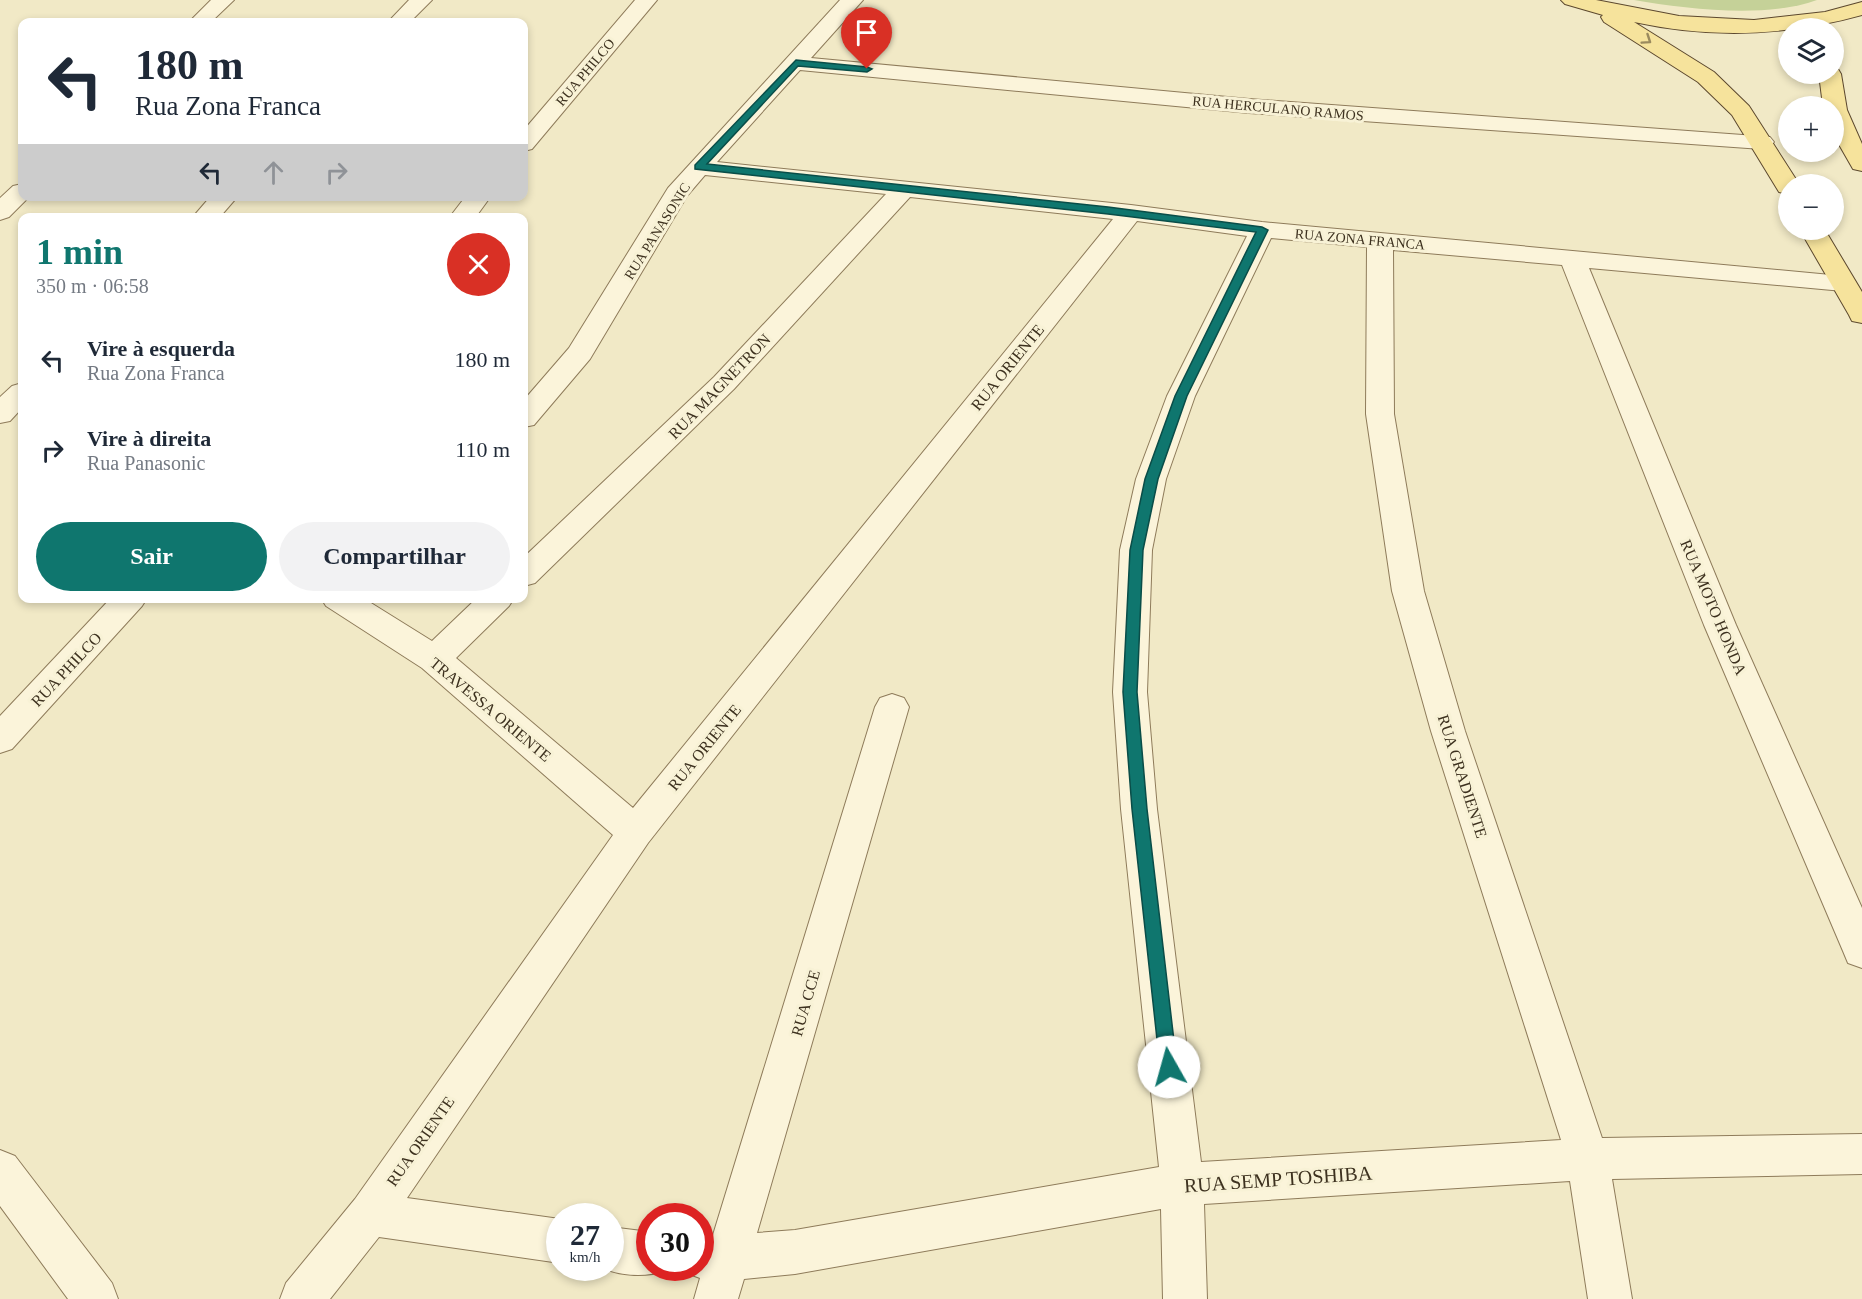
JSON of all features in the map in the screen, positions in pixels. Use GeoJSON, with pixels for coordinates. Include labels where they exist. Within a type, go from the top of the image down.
{"type":"FeatureCollection","features":[{"type":"Feature","properties":{"kind":"main road"},"geometry":{"type":"LineString","coordinates":[[1572,0],[1598,8],[1662,21],[1727,26],[1787,24],[1840,15],[1862,8]]}},
{"type":"Feature","properties":{"kind":"main road"},"geometry":{"type":"LineString","coordinates":[[1598,8],[1706,77],[1741,111],[1780,174]]}},
{"type":"Feature","properties":{"kind":"main road"},"geometry":{"type":"LineString","coordinates":[[1831,84],[1833,103],[1844,134],[1862,164]]}},
{"type":"Feature","properties":{"kind":"main road"},"geometry":{"type":"LineString","coordinates":[[1818,240],[1862,315]]}},
{"type":"Feature","properties":{"kind":"street"},"geometry":{"type":"LineString","coordinates":[[203,18],[223,0]]}},
{"type":"Feature","properties":{"kind":"street"},"geometry":{"type":"LineString","coordinates":[[402,18],[422,0]]}},
{"type":"Feature","properties":{"kind":"street","name":"RUA PHILCO"},"geometry":{"type":"LineString","coordinates":[[528,139],[646,0]]}},
{"type":"Feature","properties":{"kind":"street","name":"RUA PANASONIC"},"geometry":{"type":"LineString","coordinates":[[528,413],[580,353],[677,194],[852,0]]}},
{"type":"Feature","properties":{"kind":"street","name":"RUA HERCULANO RAMOS"},"geometry":{"type":"LineString","coordinates":[[796,63],[1249,106],[1762,142]]}},
{"type":"Feature","properties":{"kind":"street","name":"RUA ZONA FRANCA"},"geometry":{"type":"LineString","coordinates":[[699,167],[1131,213],[1262,230],[1843,283]]}},
{"type":"Feature","properties":{"kind":"street","name":"RUA MAGNETRON"},"geometry":{"type":"LineString","coordinates":[[528,571],[724,383],[905,188]]}},
{"type":"Feature","properties":{"kind":"street"},"geometry":{"type":"LineString","coordinates":[[0,212],[18,195]]}},
{"type":"Feature","properties":{"kind":"street"},"geometry":{"type":"LineString","coordinates":[[209,213],[221,201]]}},
{"type":"Feature","properties":{"kind":"street"},"geometry":{"type":"LineString","coordinates":[[465,213],[475,201]]}},
{"type":"Feature","properties":{"kind":"street","name":"RUA ORIENTE"},"geometry":{"type":"LineString","coordinates":[[302,1299],[370,1214],[635,832],[1131,213]]}},
{"type":"Feature","properties":{"kind":"street"},"geometry":{"type":"LineString","coordinates":[[1185,1299],[1182,1184],[1139,809],[1130,692],[1136,550],[1151,479],[1181,396],[1262,230]]}},
{"type":"Feature","properties":{"kind":"street","name":"RUA GRADIENTE"},"geometry":{"type":"LineString","coordinates":[[1380,241],[1380,414],[1408,591],[1448,732],[1588,1159],[1610,1299]]}},
{"type":"Feature","properties":{"kind":"street","name":"RUA MOTO HONDA"},"geometry":{"type":"LineString","coordinates":[[1573,259],[1720,625],[1862,951]]}},
{"type":"Feature","properties":{"kind":"street"},"geometry":{"type":"LineString","coordinates":[[0,414],[18,396]]}},
{"type":"Feature","properties":{"kind":"street","name":"RUA PHILCO"},"geometry":{"type":"LineString","coordinates":[[0,739],[126,603]]}},
{"type":"Feature","properties":{"kind":"street","name":"TRAVESSA ORIENTE"},"geometry":{"type":"LineString","coordinates":[[345,603],[434,659],[635,832]]}},
{"type":"Feature","properties":{"kind":"street"},"geometry":{"type":"LineString","coordinates":[[434,659],[493,603]]}},
{"type":"Feature","properties":{"kind":"street","name":"RUA CCE"},"geometry":{"type":"LineString","coordinates":[[717,1299],[715,1257],[892,707]]}},
{"type":"Feature","properties":{"kind":"street","name":"RUA SEMP TOSHIBA"},"geometry":{"type":"LineString","coordinates":[[715,1257],[795,1252],[1182,1184],[1588,1159],[1862,1154]]}},
{"type":"Feature","properties":{"kind":"street"},"geometry":{"type":"LineString","coordinates":[[0,1172],[96,1299]]}},
{"type":"Feature","properties":{"kind":"street"},"geometry":{"type":"LineString","coordinates":[[370,1214],[546,1239]]}},
{"type":"Feature","properties":{"kind":"green space"},"geometry":{"type":"Polygon","coordinates":[[[1634,0],[1817,0],[1796,6],[1750,11],[1701,9],[1634,0]]]}},
{"type":"Feature","properties":{"kind":"route"},"geometry":{"type":"LineString","coordinates":[[867,69],[796,63],[699,167],[1108,210],[1262,230],[1181,396],[1151,479],[1136,550],[1130,692],[1139,809],[1169,1067]]}}]}
